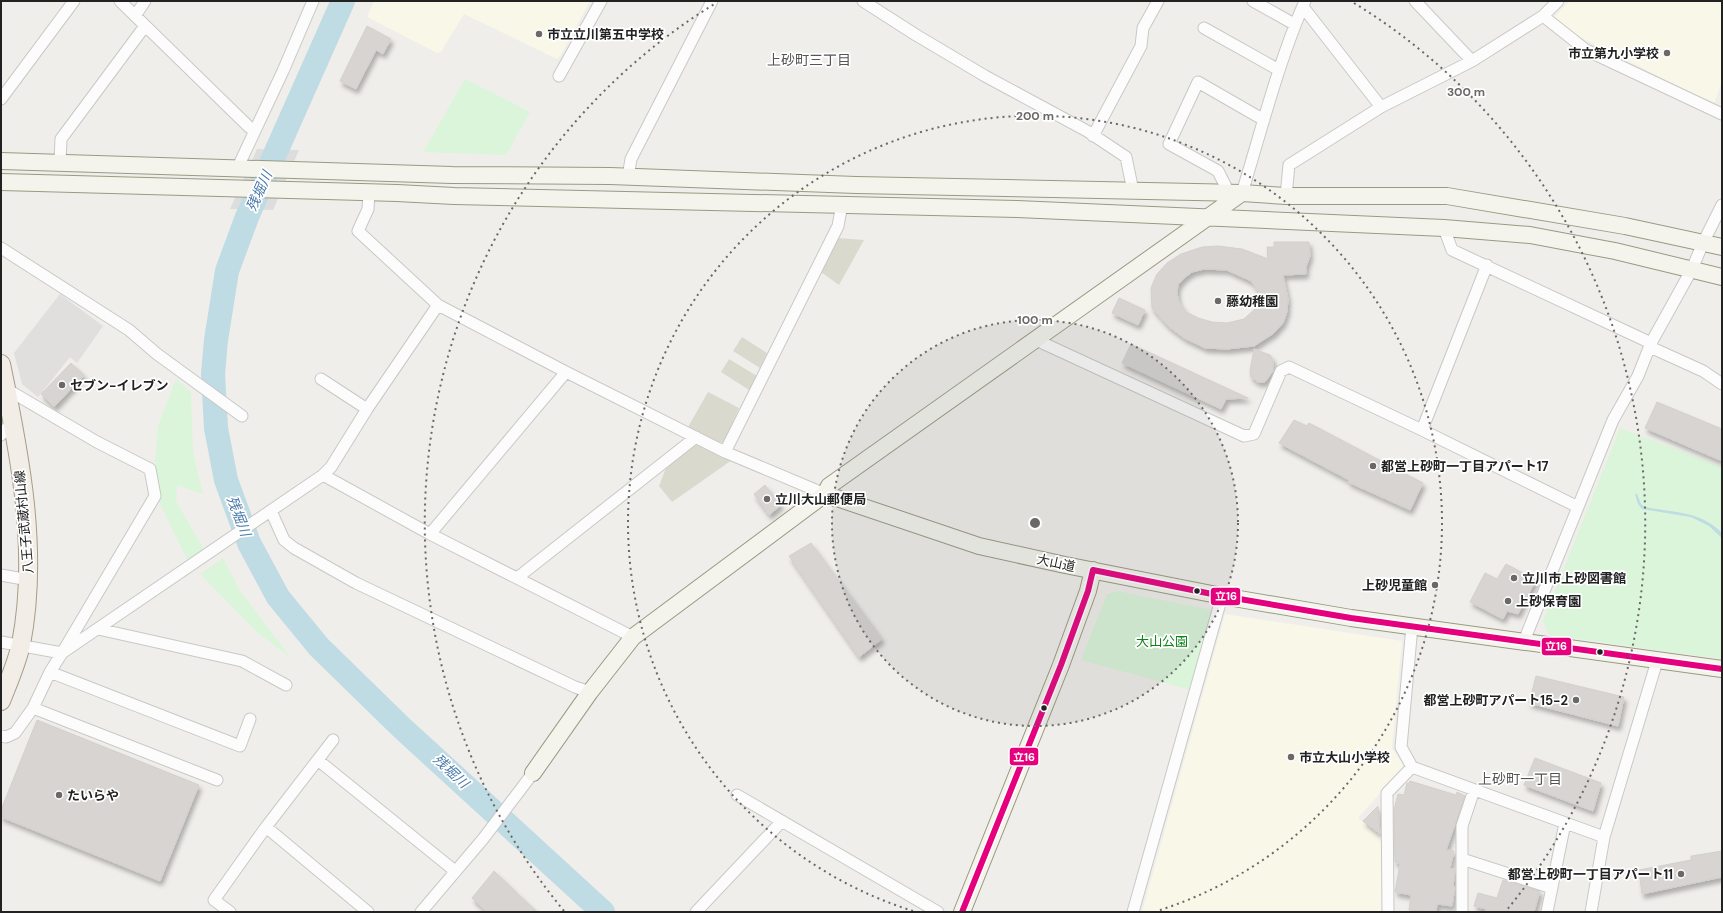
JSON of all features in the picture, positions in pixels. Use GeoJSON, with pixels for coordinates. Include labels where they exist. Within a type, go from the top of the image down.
{"type":"FeatureCollection","features":[{"type":"Feature","properties":{"kind":"main road","name":"八王子武蔵村山線"},"geometry":{"type":"LineString","coordinates":[[1,364],[7,428],[25,512],[29,580],[21,646],[1,701]]}},
{"type":"Feature","properties":{"kind":"street"},"geometry":{"type":"LineString","coordinates":[[1,99],[74,1]]}},
{"type":"Feature","properties":{"kind":"street"},"geometry":{"type":"LineString","coordinates":[[120,1],[255,131]]}},
{"type":"Feature","properties":{"kind":"street"},"geometry":{"type":"LineString","coordinates":[[135,16],[145,1]]}},
{"type":"Feature","properties":{"kind":"street"},"geometry":{"type":"LineString","coordinates":[[242,169],[255,131],[313,1]]}},
{"type":"Feature","properties":{"kind":"street"},"geometry":{"type":"LineString","coordinates":[[559,76],[601,1]]}},
{"type":"Feature","properties":{"kind":"street"},"geometry":{"type":"LineString","coordinates":[[628,177],[631,159],[712,1]]}},
{"type":"Feature","properties":{"kind":"street"},"geometry":{"type":"LineString","coordinates":[[863,1],[916,35],[985,76],[1093,136],[1126,157],[1133,191]]}},
{"type":"Feature","properties":{"kind":"street"},"geometry":{"type":"LineString","coordinates":[[1093,136],[1141,46],[1143,28],[1158,1]]}},
{"type":"Feature","properties":{"kind":"street"},"geometry":{"type":"LineString","coordinates":[[1253,1],[1294,24]]}},
{"type":"Feature","properties":{"kind":"street"},"geometry":{"type":"LineString","coordinates":[[1415,1],[1472,61]]}},
{"type":"Feature","properties":{"kind":"street"},"geometry":{"type":"LineString","coordinates":[[1286,196],[1289,165],[1381,107],[1472,61],[1543,16],[1558,1]]}},
{"type":"Feature","properties":{"kind":"street"},"geometry":{"type":"LineString","coordinates":[[421,912],[483,839],[533,773],[590,692],[634,636],[825,494],[829,486],[1206,217],[1235,193],[1264,120],[1294,24],[1304,4],[1381,107]]}},
{"type":"Feature","properties":{"kind":"street"},"geometry":{"type":"LineString","coordinates":[[1543,16],[1586,50],[1722,114]]}},
{"type":"Feature","properties":{"kind":"street"},"geometry":{"type":"LineString","coordinates":[[60,162],[61,139],[145,26]]}},
{"type":"Feature","properties":{"kind":"street"},"geometry":{"type":"LineString","coordinates":[[1204,28],[1279,70]]}},
{"type":"Feature","properties":{"kind":"street"},"geometry":{"type":"LineString","coordinates":[[1235,193],[1218,171],[1169,144],[1198,82],[1264,120]]}},
{"type":"Feature","properties":{"kind":"street"},"geometry":{"type":"LineString","coordinates":[[1,161],[242,169],[610,176],[856,186],[1235,193],[1286,196],[1447,196],[1625,226],[1722,247]]}},
{"type":"Feature","properties":{"kind":"street"},"geometry":{"type":"LineString","coordinates":[[452,174],[445,181],[448,190],[454,196]]}},
{"type":"Feature","properties":{"kind":"street"},"geometry":{"type":"LineString","coordinates":[[597,199],[610,193],[613,184],[610,176]]}},
{"type":"Feature","properties":{"kind":"street"},"geometry":{"type":"LineString","coordinates":[[1,182],[454,196],[842,204],[1206,217],[1444,228],[1530,235],[1615,251],[1722,277]]}},
{"type":"Feature","properties":{"kind":"street"},"geometry":{"type":"LineString","coordinates":[[369,193],[366,214],[358,231],[438,305],[566,372],[725,452],[825,494]]}},
{"type":"Feature","properties":{"kind":"street"},"geometry":{"type":"LineString","coordinates":[[725,452],[838,226],[842,204]]}},
{"type":"Feature","properties":{"kind":"street"},"geometry":{"type":"LineString","coordinates":[[1524,641],[1614,420],[1638,376],[1650,345],[1692,269],[1703,243],[1722,206]]}},
{"type":"Feature","properties":{"kind":"street"},"geometry":{"type":"LineString","coordinates":[[1444,228],[1452,250],[1703,370],[1722,384]]}},
{"type":"Feature","properties":{"kind":"street"},"geometry":{"type":"LineString","coordinates":[[1,248],[129,330],[156,354],[242,416]]}},
{"type":"Feature","properties":{"kind":"street"},"geometry":{"type":"LineString","coordinates":[[1422,430],[1487,266]]}},
{"type":"Feature","properties":{"kind":"street"},"geometry":{"type":"LineString","coordinates":[[1,642],[62,653],[323,475],[331,467],[367,409],[438,305]]}},
{"type":"Feature","properties":{"kind":"street"},"geometry":{"type":"LineString","coordinates":[[1034,339],[1244,436],[1254,434],[1281,371],[1289,367],[1422,430],[1578,507]]}},
{"type":"Feature","properties":{"kind":"street"},"geometry":{"type":"LineString","coordinates":[[430,534],[566,372]]}},
{"type":"Feature","properties":{"kind":"street"},"geometry":{"type":"LineString","coordinates":[[321,379],[367,409]]}},
{"type":"Feature","properties":{"kind":"street"},"geometry":{"type":"LineString","coordinates":[[1,736],[6,737],[15,733],[33,708],[50,672],[155,496],[150,468],[97,442],[4,387]]}},
{"type":"Feature","properties":{"kind":"street"},"geometry":{"type":"LineString","coordinates":[[517,578],[696,437]]}},
{"type":"Feature","properties":{"kind":"street"},"geometry":{"type":"LineString","coordinates":[[323,475],[430,534],[634,636]]}},
{"type":"Feature","properties":{"kind":"street","name":"大山道"},"geometry":{"type":"LineString","coordinates":[[825,494],[979,546],[1222,596],[1351,618],[1722,669]]}},
{"type":"Feature","properties":{"kind":"street"},"geometry":{"type":"LineString","coordinates":[[268,513],[284,540],[294,548],[356,583],[575,687],[590,692]]}},
{"type":"Feature","properties":{"kind":"street"},"geometry":{"type":"LineString","coordinates":[[962,912],[1061,665],[1088,591],[1094,570]]}},
{"type":"Feature","properties":{"kind":"street"},"geometry":{"type":"LineString","coordinates":[[1,575],[29,580]]}},
{"type":"Feature","properties":{"kind":"street"},"geometry":{"type":"LineString","coordinates":[[1134,912],[1222,596]]}},
{"type":"Feature","properties":{"kind":"street"},"geometry":{"type":"LineString","coordinates":[[1412,626],[1401,747],[1412,767],[1604,837]]}},
{"type":"Feature","properties":{"kind":"street"},"geometry":{"type":"LineString","coordinates":[[98,629],[242,661],[286,685]]}},
{"type":"Feature","properties":{"kind":"street"},"geometry":{"type":"LineString","coordinates":[[1591,912],[1604,837],[1657,661]]}},
{"type":"Feature","properties":{"kind":"street"},"geometry":{"type":"LineString","coordinates":[[50,672],[240,746],[250,719]]}},
{"type":"Feature","properties":{"kind":"street"},"geometry":{"type":"LineString","coordinates":[[33,708],[217,780]]}},
{"type":"Feature","properties":{"kind":"street"},"geometry":{"type":"LineString","coordinates":[[230,912],[214,900],[266,827],[319,761],[333,740]]}},
{"type":"Feature","properties":{"kind":"street"},"geometry":{"type":"LineString","coordinates":[[319,761],[455,871]]}},
{"type":"Feature","properties":{"kind":"street"},"geometry":{"type":"LineString","coordinates":[[1388,912],[1386,793],[1412,767]]}},
{"type":"Feature","properties":{"kind":"street"},"geometry":{"type":"LineString","coordinates":[[1462,912],[1462,826],[1474,790]]}},
{"type":"Feature","properties":{"kind":"street"},"geometry":{"type":"LineString","coordinates":[[738,795],[938,912]]}},
{"type":"Feature","properties":{"kind":"street"},"geometry":{"type":"LineString","coordinates":[[696,912],[782,821]]}},
{"type":"Feature","properties":{"kind":"street"},"geometry":{"type":"LineString","coordinates":[[1547,912],[1565,823]]}},
{"type":"Feature","properties":{"kind":"street"},"geometry":{"type":"LineString","coordinates":[[266,827],[368,912]]}},
{"type":"Feature","properties":{"kind":"street"},"geometry":{"type":"LineString","coordinates":[[1462,859],[1552,888]]}},
{"type":"Feature","properties":{"kind":"shaded area","name":"市立立川第五中学校"},"geometry":{"type":"Polygon","coordinates":[[[374,1],[590,1],[561,55],[557,59],[464,14],[441,52],[437,53],[367,17],[374,1]]]}},
{"type":"Feature","properties":{"kind":"shaded area","name":"市立第九小学校"},"geometry":{"type":"Polygon","coordinates":[[[1570,1],[1722,1],[1722,82],[1714,104],[1554,24],[1554,17],[1570,1]]]}},
{"type":"Feature","properties":{"kind":"shaded area"},"geometry":{"type":"Polygon","coordinates":[[[837,238],[864,240],[839,285],[821,272],[837,238]]]}},
{"type":"Feature","properties":{"kind":"shaded area"},"geometry":{"type":"Polygon","coordinates":[[[60,294],[103,326],[77,363],[70,357],[38,397],[22,384],[14,353],[60,294]]]}},
{"type":"Feature","properties":{"kind":"shaded area"},"geometry":{"type":"Polygon","coordinates":[[[742,337],[767,353],[760,368],[733,351],[742,337]]]}},
{"type":"Feature","properties":{"kind":"shaded area"},"geometry":{"type":"Polygon","coordinates":[[[729,359],[757,376],[749,390],[721,372],[729,359]]]}},
{"type":"Feature","properties":{"kind":"shaded area"},"geometry":{"type":"Polygon","coordinates":[[[708,392],[739,408],[724,442],[718,443],[688,427],[708,392]]]}},
{"type":"Feature","properties":{"kind":"shaded area"},"geometry":{"type":"Polygon","coordinates":[[[697,444],[732,460],[672,502],[659,486],[666,468],[697,444]]]}},
{"type":"Feature","properties":{"kind":"shaded area","name":"市立大山小学校"},"geometry":{"type":"Polygon","coordinates":[[[1225,614],[1402,641],[1392,748],[1404,766],[1358,818],[1383,838],[1383,912],[1142,912],[1225,614]]]}},
{"type":"Feature","properties":{"kind":"green space"},"geometry":{"type":"Polygon","coordinates":[[[465,79],[530,112],[506,155],[423,152],[465,79]]]}},
{"type":"Feature","properties":{"kind":"green space"},"geometry":{"type":"Polygon","coordinates":[[[176,379],[191,392],[193,453],[203,494],[177,485],[176,501],[204,549],[188,561],[159,502],[154,472],[158,426],[176,379]]]}},
{"type":"Feature","properties":{"kind":"green space"},"geometry":{"type":"Polygon","coordinates":[[[1620,428],[1722,467],[1722,659],[1549,635],[1543,621],[1620,428]]]}},
{"type":"Feature","properties":{"kind":"green space"},"geometry":{"type":"Polygon","coordinates":[[[223,558],[241,592],[291,658],[258,633],[200,574],[223,558]]]}},
{"type":"Feature","properties":{"kind":"green space","name":"大山公園"},"geometry":{"type":"Polygon","coordinates":[[[1117,591],[1212,610],[1191,690],[1081,660],[1107,594],[1117,591]]]}},
{"type":"Feature","properties":{"kind":"water"},"geometry":{"type":"Polygon","coordinates":[[[1635,494],[1637,494],[1641,504],[1645,507],[1686,514],[1705,520],[1722,533],[1722,538],[1709,526],[1691,517],[1642,509],[1638,504],[1635,494]]]}},
{"type":"Feature","properties":{"kind":"pier"},"geometry":{"type":"Polygon","coordinates":[[[257,149],[299,150],[273,210],[230,209],[257,149]]]}},
{"type":"Feature","properties":{"kind":"building"},"geometry":{"type":"Polygon","coordinates":[[[367,26],[391,39],[383,54],[376,50],[356,89],[340,81],[367,26]]]}},
{"type":"Feature","properties":{"kind":"building"},"geometry":{"type":"Polygon","coordinates":[[[1274,242],[1309,242],[1310,256],[1306,267],[1306,274],[1283,275],[1288,299],[1287,312],[1283,323],[1274,333],[1254,346],[1227,349],[1205,348],[1184,338],[1168,326],[1152,308],[1151,288],[1157,274],[1167,263],[1181,254],[1202,247],[1218,246],[1242,249],[1268,259],[1267,247],[1274,247],[1274,242]],[[1204,269],[1192,272],[1184,278],[1178,285],[1177,294],[1179,302],[1186,312],[1198,318],[1212,322],[1227,323],[1244,319],[1257,307],[1259,292],[1251,281],[1227,270],[1204,269]]]}},
{"type":"Feature","properties":{"kind":"building"},"geometry":{"type":"Polygon","coordinates":[[[1119,298],[1145,310],[1138,325],[1112,313],[1119,298]]]}},
{"type":"Feature","properties":{"kind":"building"},"geometry":{"type":"Polygon","coordinates":[[[1131,344],[1248,398],[1226,399],[1221,409],[1122,363],[1131,344]]]}},
{"type":"Feature","properties":{"kind":"building"},"geometry":{"type":"Polygon","coordinates":[[[1254,349],[1270,355],[1273,360],[1273,371],[1265,382],[1258,382],[1251,377],[1250,371],[1254,349]]]}},
{"type":"Feature","properties":{"kind":"building","name":"セブン-イレブン"},"geometry":{"type":"Polygon","coordinates":[[[71,363],[84,375],[54,407],[41,394],[71,363]]]}},
{"type":"Feature","properties":{"kind":"building"},"geometry":{"type":"Polygon","coordinates":[[[1657,402],[1722,429],[1722,461],[1645,428],[1657,402]]]}},
{"type":"Feature","properties":{"kind":"building","name":"都営上砂町一丁目アパート17"},"geometry":{"type":"Polygon","coordinates":[[[1294,420],[1307,426],[1309,423],[1423,483],[1410,510],[1348,482],[1349,480],[1279,443],[1294,420]]]}},
{"type":"Feature","properties":{"kind":"building","name":"立川大山郵便局"},"geometry":{"type":"Polygon","coordinates":[[[765,485],[781,505],[769,515],[754,494],[765,485]]]}},
{"type":"Feature","properties":{"kind":"building"},"geometry":{"type":"Polygon","coordinates":[[[811,543],[882,639],[859,657],[789,556],[811,543]]]}},
{"type":"Feature","properties":{"kind":"building"},"geometry":{"type":"Polygon","coordinates":[[[1506,564],[1536,580],[1518,614],[1507,611],[1503,619],[1470,602],[1485,573],[1497,579],[1506,564]]]}},
{"type":"Feature","properties":{"kind":"building","name":"都営上砂町アパート15-2"},"geometry":{"type":"Polygon","coordinates":[[[1536,676],[1624,697],[1618,726],[1529,703],[1536,676]]]}},
{"type":"Feature","properties":{"kind":"building"},"geometry":{"type":"Polygon","coordinates":[[[37,720],[199,785],[160,881],[1,817],[1,810],[37,720]]]}},
{"type":"Feature","properties":{"kind":"building"},"geometry":{"type":"Polygon","coordinates":[[[1535,758],[1601,783],[1593,811],[1524,785],[1535,758]]]}},
{"type":"Feature","properties":{"kind":"building"},"geometry":{"type":"Polygon","coordinates":[[[1410,781],[1456,795],[1457,792],[1465,796],[1446,850],[1454,851],[1450,868],[1455,870],[1453,886],[1455,887],[1452,906],[1437,904],[1436,912],[1409,910],[1411,895],[1395,892],[1400,864],[1395,862],[1394,810],[1398,794],[1404,795],[1407,783],[1410,781]]]}},
{"type":"Feature","properties":{"kind":"building"},"geometry":{"type":"Polygon","coordinates":[[[1378,806],[1380,834],[1363,821],[1378,806]]]}},
{"type":"Feature","properties":{"kind":"building","name":"都営上砂町一丁目アパート11"},"geometry":{"type":"Polygon","coordinates":[[[1722,851],[1722,877],[1642,894],[1639,870],[1691,860],[1691,856],[1722,851]]]}},
{"type":"Feature","properties":{"kind":"building"},"geometry":{"type":"Polygon","coordinates":[[[494,871],[537,912],[487,912],[472,898],[494,871]]]}},
{"type":"Feature","properties":{"kind":"building"},"geometry":{"type":"Polygon","coordinates":[[[1503,880],[1540,891],[1534,912],[1486,912],[1486,909],[1474,906],[1478,893],[1497,898],[1503,880]]]}},
{"type":"Feature","properties":{"kind":"waterway","name":"残堀川"},"geometry":{"type":"LineString","coordinates":[[343,1],[247,217],[227,271],[216,340],[213,374],[216,428],[226,480],[249,543],[278,597],[319,647],[401,727],[603,912]]}},
{"type":"Feature","properties":{"kind":"transit line","name":"立16"},"geometry":{"type":"LineString","coordinates":[[962,912],[1061,665],[1088,591],[1093,570],[1222,596],[1351,618],[1722,669]]}},
{"type":"Feature","properties":{"kind":"place","name":"市立立川第五中学校"},"geometry":{"type":"Point","coordinates":[539,34]}},
{"type":"Feature","properties":{"kind":"place","name":"市立第九小学校"},"geometry":{"type":"Point","coordinates":[1667,53]}},
{"type":"Feature","properties":{"kind":"place","name":"藤幼稚園"},"geometry":{"type":"Point","coordinates":[1218,301]}},
{"type":"Feature","properties":{"kind":"place","name":"セブン-イレブン"},"geometry":{"type":"Point","coordinates":[62,385]}},
{"type":"Feature","properties":{"kind":"place","name":"都営上砂町一丁目アパート17"},"geometry":{"type":"Point","coordinates":[1373,466]}},
{"type":"Feature","properties":{"kind":"place","name":"立川大山郵便局"},"geometry":{"type":"Point","coordinates":[767,499]}},
{"type":"Feature","properties":{"kind":"place","name":"立川市上砂図書館"},"geometry":{"type":"Point","coordinates":[1514,578]}},
{"type":"Feature","properties":{"kind":"place","name":"上砂児童館"},"geometry":{"type":"Point","coordinates":[1435,585]}},
{"type":"Feature","properties":{"kind":"place","name":"上砂保育園"},"geometry":{"type":"Point","coordinates":[1508,601]}},
{"type":"Feature","properties":{"kind":"place","name":"都営上砂町アパート15-2"},"geometry":{"type":"Point","coordinates":[1576,700]}},
{"type":"Feature","properties":{"kind":"place","name":"市立大山小学校"},"geometry":{"type":"Point","coordinates":[1291,757]}},
{"type":"Feature","properties":{"kind":"place","name":"たいらや"},"geometry":{"type":"Point","coordinates":[59,795]}},
{"type":"Feature","properties":{"kind":"place","name":"都営上砂町一丁目アパート11"},"geometry":{"type":"Point","coordinates":[1681,874]}},
{"type":"Feature","properties":{"kind":"district","name":"上砂町三丁目"},"geometry":{"type":"Point","coordinates":[809,60]}},
{"type":"Feature","properties":{"kind":"district","name":"上砂町一丁目"},"geometry":{"type":"Point","coordinates":[1520,779]}}]}
